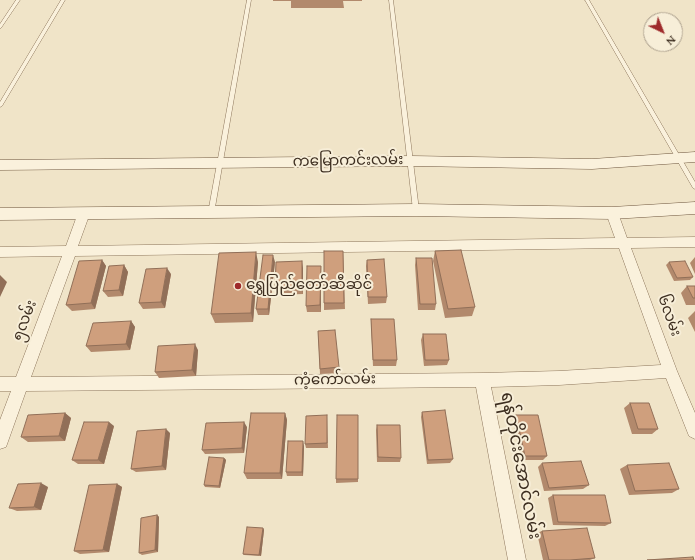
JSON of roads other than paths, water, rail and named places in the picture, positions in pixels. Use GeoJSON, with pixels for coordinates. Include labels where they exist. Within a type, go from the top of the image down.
{"type":"FeatureCollection","features":[{"type":"Feature","properties":{"kind":"main road","name":"ကမြောကင်းလမ်း"},"geometry":{"type":"LineString","coordinates":[[0,165],[411,161],[592,164],[695,157]]}},
{"type":"Feature","properties":{"kind":"main road"},"geometry":{"type":"LineString","coordinates":[[0,214],[416,210],[612,213],[695,208]]}},
{"type":"Feature","properties":{"kind":"street","name":"၅လမ်း"},"geometry":{"type":"LineString","coordinates":[[0,441],[84,213]]}},
{"type":"Feature","properties":{"kind":"street","name":"၆လမ်း"},"geometry":{"type":"LineString","coordinates":[[612,213],[670,371],[695,431]]}},
{"type":"Feature","properties":{"kind":"street"},"geometry":{"type":"LineString","coordinates":[[0,252],[695,242]]}},
{"type":"Feature","properties":{"kind":"street","name":"ကံ့ကော်လမ်း"},"geometry":{"type":"LineString","coordinates":[[0,384],[482,380],[559,378],[670,371]]}},
{"type":"Feature","properties":{"kind":"street","name":"ရန်တိုင်းအောင်လမ်း"},"geometry":{"type":"LineString","coordinates":[[482,380],[517,560]]}},
{"type":"Feature","properties":{"kind":"lane"},"geometry":{"type":"LineString","coordinates":[[0,27],[18,0]]}},
{"type":"Feature","properties":{"kind":"lane"},"geometry":{"type":"LineString","coordinates":[[0,106],[63,0]]}},
{"type":"Feature","properties":{"kind":"lane"},"geometry":{"type":"LineString","coordinates":[[211,213],[249,0]]}},
{"type":"Feature","properties":{"kind":"lane"},"geometry":{"type":"LineString","coordinates":[[390,0],[416,210]]}},
{"type":"Feature","properties":{"kind":"lane"},"geometry":{"type":"LineString","coordinates":[[587,0],[695,188]]}},
{"type":"Feature","properties":{"kind":"place","name":"ရွှေပြည်တော်ဆီဆိုင်"},"geometry":{"type":"Point","coordinates":[238,286]}}]}
